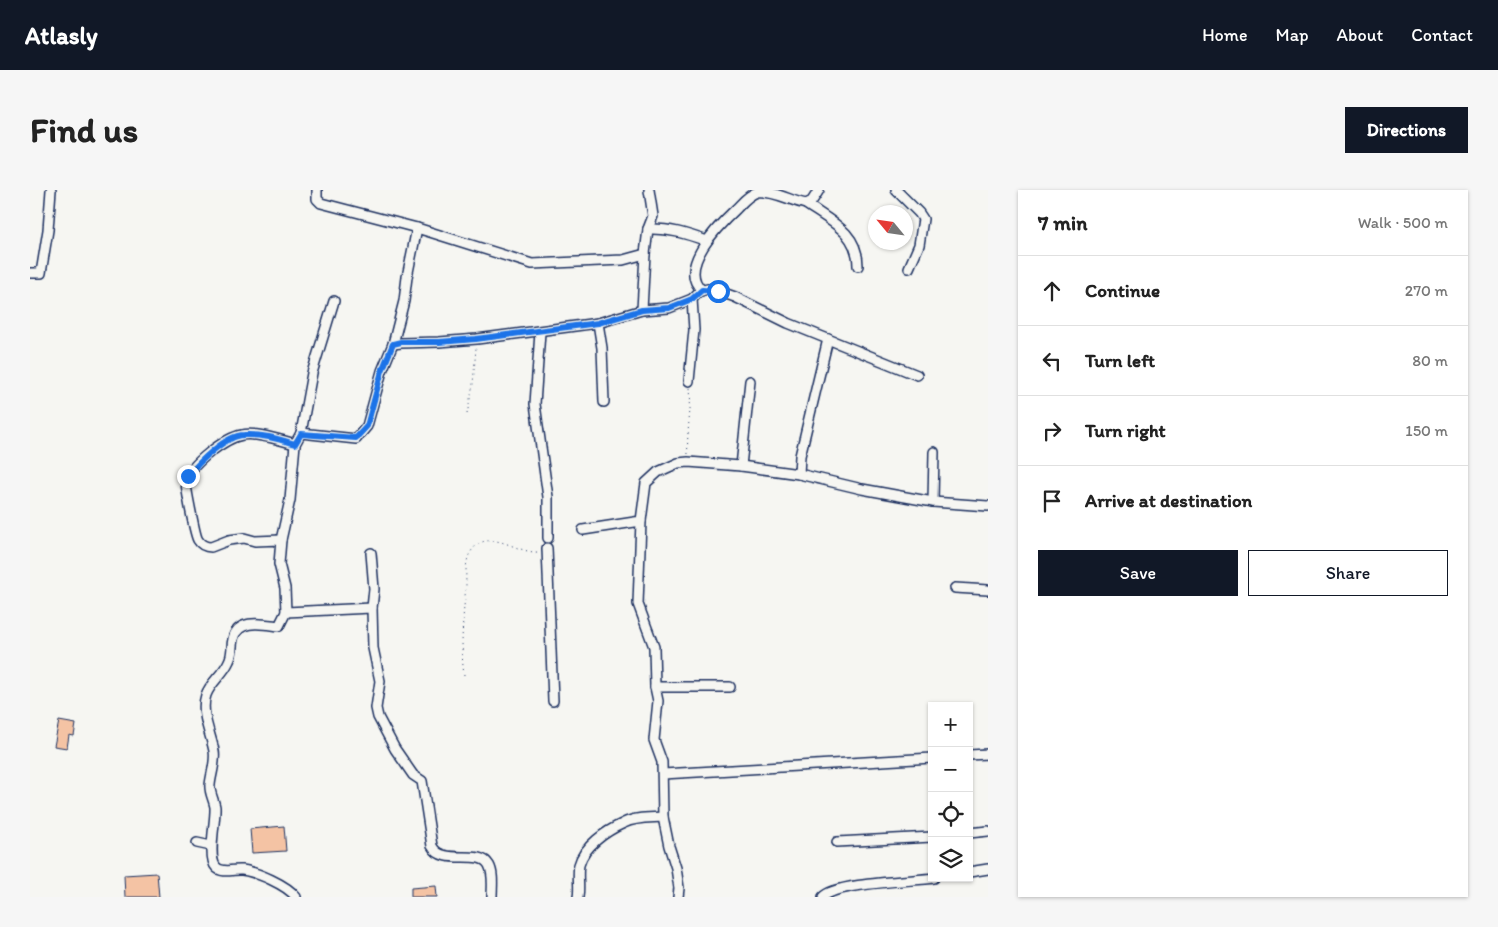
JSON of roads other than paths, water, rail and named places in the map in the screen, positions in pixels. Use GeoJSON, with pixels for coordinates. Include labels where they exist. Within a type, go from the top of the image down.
{"type":"FeatureCollection","features":[{"type":"Feature","properties":{"kind":"street"},"geometry":{"type":"LineString","coordinates":[[30,273],[41,273],[48,230],[51,190]]}},
{"type":"Feature","properties":{"kind":"street"},"geometry":{"type":"LineString","coordinates":[[317,190],[317,199],[321,203],[417,228],[532,264],[623,260],[644,254]]}},
{"type":"Feature","properties":{"kind":"street"},"geometry":{"type":"LineString","coordinates":[[642,310],[644,254],[648,229],[653,216],[649,190]]}},
{"type":"Feature","properties":{"kind":"street"},"geometry":{"type":"LineString","coordinates":[[806,204],[812,201],[819,190]]}},
{"type":"Feature","properties":{"kind":"street"},"geometry":{"type":"LineString","coordinates":[[896,190],[919,212],[923,219],[919,245],[909,268]]}},
{"type":"Feature","properties":{"kind":"street"},"geometry":{"type":"LineString","coordinates":[[858,266],[858,254],[854,244],[841,228],[806,204],[765,192],[757,192],[750,195],[718,226],[707,241],[696,263],[695,271],[697,285],[702,290],[718,291],[735,297],[763,312],[917,375]]}},
{"type":"Feature","properties":{"kind":"street"},"geometry":{"type":"LineString","coordinates":[[301,434],[356,438],[367,426],[382,371],[393,344],[404,301],[417,228]]}},
{"type":"Feature","properties":{"kind":"street"},"geometry":{"type":"LineString","coordinates":[[648,229],[662,228],[673,230],[707,241]]}},
{"type":"Feature","properties":{"kind":"street"},"geometry":{"type":"LineString","coordinates":[[393,344],[401,342],[439,342],[476,339],[598,323],[642,310],[669,308],[692,299],[702,290]]}},
{"type":"Feature","properties":{"kind":"street"},"geometry":{"type":"LineString","coordinates":[[689,381],[694,330],[692,299]]}},
{"type":"Feature","properties":{"kind":"street"},"geometry":{"type":"LineString","coordinates":[[296,897],[288,888],[253,873],[244,870],[221,870],[216,867],[211,846],[215,822],[215,806],[209,788],[214,752],[206,719],[204,700],[212,682],[229,663],[232,655],[233,639],[239,628],[248,623],[278,626],[286,612],[285,588],[279,564],[281,540],[290,500],[295,444],[301,434],[312,373],[334,301]]}},
{"type":"Feature","properties":{"kind":"street"},"geometry":{"type":"LineString","coordinates":[[598,323],[602,348],[604,402]]}},
{"type":"Feature","properties":{"kind":"street"},"geometry":{"type":"LineString","coordinates":[[540,332],[535,404],[548,497],[548,538]]}},
{"type":"Feature","properties":{"kind":"street"},"geometry":{"type":"LineString","coordinates":[[799,474],[800,456],[828,339]]}},
{"type":"Feature","properties":{"kind":"street"},"geometry":{"type":"LineString","coordinates":[[741,466],[750,381]]}},
{"type":"Feature","properties":{"kind":"street"},"geometry":{"type":"LineString","coordinates":[[281,540],[255,541],[244,538],[229,540],[211,547],[202,544],[194,530],[185,485],[196,466],[206,456],[223,443],[242,434],[274,438],[295,444]]}},
{"type":"Feature","properties":{"kind":"street"},"geometry":{"type":"LineString","coordinates":[[933,502],[934,452]]}},
{"type":"Feature","properties":{"kind":"street"},"geometry":{"type":"LineString","coordinates":[[678,897],[679,888],[676,868],[663,817],[662,762],[654,740],[658,701],[654,647],[638,604],[641,521],[646,483],[658,472],[678,463],[688,462],[741,466],[799,474],[862,489],[933,502],[988,506]]}},
{"type":"Feature","properties":{"kind":"street"},"geometry":{"type":"LineString","coordinates":[[583,530],[641,521]]}},
{"type":"Feature","properties":{"kind":"street"},"geometry":{"type":"LineString","coordinates":[[547,548],[553,700]]}},
{"type":"Feature","properties":{"kind":"street"},"geometry":{"type":"LineString","coordinates":[[371,553],[374,589],[372,608],[373,648],[380,681],[376,708],[378,717],[395,749],[413,775],[422,781],[434,851],[441,855],[483,860],[488,865],[492,874],[492,897]]}},
{"type":"Feature","properties":{"kind":"street"},"geometry":{"type":"LineString","coordinates":[[955,588],[988,590]]}},
{"type":"Feature","properties":{"kind":"street"},"geometry":{"type":"LineString","coordinates":[[286,612],[372,608]]}},
{"type":"Feature","properties":{"kind":"street"},"geometry":{"type":"LineString","coordinates":[[656,687],[730,686]]}},
{"type":"Feature","properties":{"kind":"street"},"geometry":{"type":"LineString","coordinates":[[973,755],[988,754]]}},
{"type":"Feature","properties":{"kind":"street"},"geometry":{"type":"LineString","coordinates":[[663,774],[928,758]]}},
{"type":"Feature","properties":{"kind":"street"},"geometry":{"type":"LineString","coordinates":[[578,897],[579,868],[581,860],[591,844],[624,822],[663,817]]}},
{"type":"Feature","properties":{"kind":"street"},"geometry":{"type":"LineString","coordinates":[[973,833],[988,831]]}},
{"type":"Feature","properties":{"kind":"street"},"geometry":{"type":"LineString","coordinates":[[837,842],[928,837]]}},
{"type":"Feature","properties":{"kind":"street"},"geometry":{"type":"LineString","coordinates":[[197,843],[211,846]]}},
{"type":"Feature","properties":{"kind":"street"},"geometry":{"type":"LineString","coordinates":[[973,871],[988,869]]}},
{"type":"Feature","properties":{"kind":"street"},"geometry":{"type":"LineString","coordinates":[[823,897],[827,892],[854,886],[928,879]]}}]}
